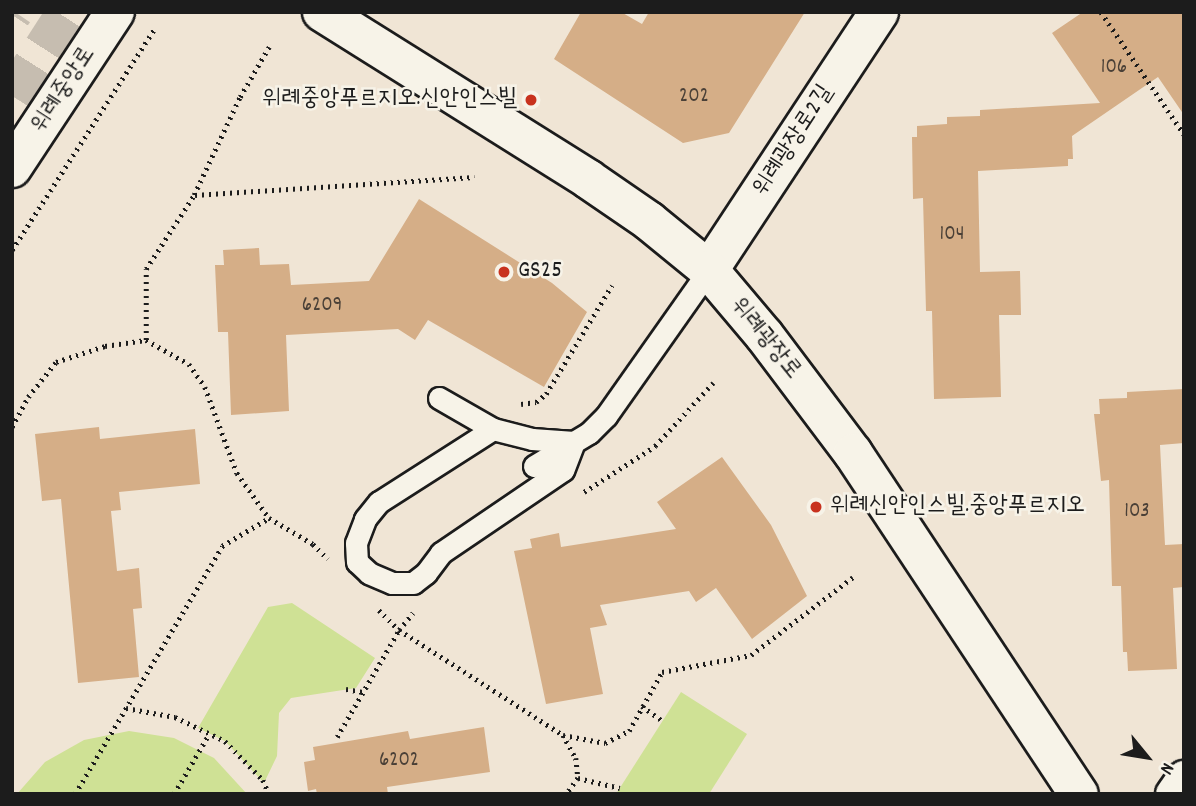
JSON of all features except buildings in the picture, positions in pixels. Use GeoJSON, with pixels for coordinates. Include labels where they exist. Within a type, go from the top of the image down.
{"type":"FeatureCollection","features":[{"type":"Feature","properties":{"kind":"street","name":"위례중앙로"},"geometry":{"type":"LineString","coordinates":[[12,168],[115,12]]}},
{"type":"Feature","properties":{"kind":"street","name":"위례광장로"},"geometry":{"type":"LineString","coordinates":[[322,12],[589,179],[649,221],[709,270],[764,335],[853,453],[1079,794]]}},
{"type":"Feature","properties":{"kind":"street","name":"위례광장로2길"},"geometry":{"type":"LineString","coordinates":[[709,270],[879,12]]}},
{"type":"Feature","properties":{"kind":"street"},"geometry":{"type":"LineString","coordinates":[[1172,794],[1184,777]]}},
{"type":"Feature","properties":{"kind":"lane"},"geometry":{"type":"LineString","coordinates":[[534,466],[589,433],[606,416],[709,270]]}},
{"type":"Feature","properties":{"kind":"lane"},"geometry":{"type":"LineString","coordinates":[[439,398],[486,424],[532,439],[574,442]]}},
{"type":"Feature","properties":{"kind":"lane"},"geometry":{"type":"LineString","coordinates":[[486,424],[379,502],[365,519],[356,543],[357,562],[369,573],[392,583],[413,583],[426,573],[441,554],[563,470],[574,442]]}},
{"type":"Feature","properties":{"kind":"path"},"geometry":{"type":"LineString","coordinates":[[1101,12],[1184,134]]}},
{"type":"Feature","properties":{"kind":"path"},"geometry":{"type":"LineString","coordinates":[[12,250],[155,28]]}},
{"type":"Feature","properties":{"kind":"path"},"geometry":{"type":"LineString","coordinates":[[146,340],[146,269],[194,195],[240,97],[269,47]]}},
{"type":"Feature","properties":{"kind":"path"},"geometry":{"type":"LineString","coordinates":[[194,195],[474,177]]}},
{"type":"Feature","properties":{"kind":"path"},"geometry":{"type":"LineString","coordinates":[[486,424],[505,399],[516,405],[536,402],[546,394],[612,285]]}},
{"type":"Feature","properties":{"kind":"path"},"geometry":{"type":"LineString","coordinates":[[12,427],[28,397],[56,362],[106,346],[146,340],[189,364],[205,387],[237,473],[269,518],[313,544],[336,567]]}},
{"type":"Feature","properties":{"kind":"path"},"geometry":{"type":"LineString","coordinates":[[75,794],[222,546],[269,518]]}},
{"type":"Feature","properties":{"kind":"path"},"geometry":{"type":"LineString","coordinates":[[372,603],[399,630],[563,735],[605,743],[629,731],[662,672],[751,655],[853,577]]}},
{"type":"Feature","properties":{"kind":"path"},"geometry":{"type":"LineString","coordinates":[[337,737],[399,630]]}},
{"type":"Feature","properties":{"kind":"path"},"geometry":{"type":"LineString","coordinates":[[346,689],[363,692]]}},
{"type":"Feature","properties":{"kind":"path"},"geometry":{"type":"LineString","coordinates":[[642,706],[663,722]]}},
{"type":"Feature","properties":{"kind":"path"},"geometry":{"type":"LineString","coordinates":[[126,708],[176,717],[225,741],[263,780],[269,794]]}},
{"type":"Feature","properties":{"kind":"path"},"geometry":{"type":"LineString","coordinates":[[174,794],[209,734]]}},
{"type":"Feature","properties":{"kind":"path"},"geometry":{"type":"LineString","coordinates":[[563,735],[576,758],[578,778],[566,794]]}},
{"type":"Feature","properties":{"kind":"path"},"geometry":{"type":"LineString","coordinates":[[578,778],[620,788]]}},
{"type":"Feature","properties":{"kind":"green space"},"geometry":{"type":"Polygon","coordinates":[[[292,603],[375,658],[356,688],[291,698],[279,713],[277,756],[264,783],[225,741],[198,728],[268,607],[292,603]]]}},
{"type":"Feature","properties":{"kind":"green space"},"geometry":{"type":"Polygon","coordinates":[[[681,692],[747,734],[709,794],[616,794],[681,692]]]}},
{"type":"Feature","properties":{"kind":"green space"},"geometry":{"type":"Polygon","coordinates":[[[129,731],[174,738],[214,758],[247,794],[17,794],[45,762],[84,740],[129,731]]]}},
{"type":"Feature","properties":{"kind":"tunnel"},"geometry":{"type":"LineString","coordinates":[[12,96],[66,12]]}},
{"type":"Feature","properties":{"kind":"place","name":"위례중앙푸르지오.신안인스빌"},"geometry":{"type":"Point","coordinates":[531,100]}},
{"type":"Feature","properties":{"kind":"place","name":"GS25"},"geometry":{"type":"Point","coordinates":[504,272]}},
{"type":"Feature","properties":{"kind":"place","name":"위례신안인스빌.중앙푸르지오"},"geometry":{"type":"Point","coordinates":[816,507]}}]}
